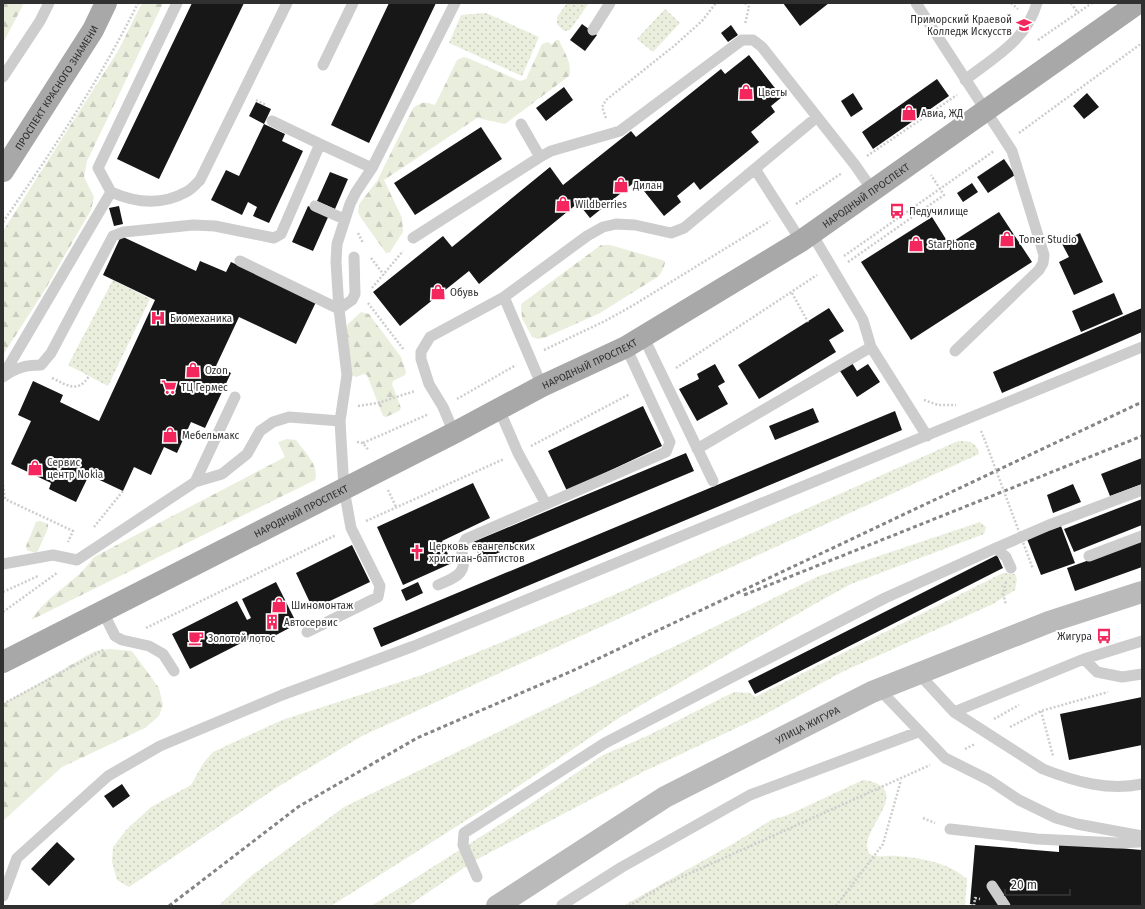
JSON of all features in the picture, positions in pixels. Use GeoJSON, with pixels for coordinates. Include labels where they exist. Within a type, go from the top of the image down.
{"type":"FeatureCollection","features":[{"type":"Feature","properties":{"kind":"main road","name":"ПРОСПЕКТ КРАСНОГО ЗНАМЕНИ"},"geometry":{"type":"LineString","coordinates":[[3,171],[93,30],[106,3]]}},
{"type":"Feature","properties":{"kind":"main road","name":"НАРОДНЫЙ ПРОСПЕКТ"},"geometry":{"type":"LineString","coordinates":[[3,662],[344,490],[542,386],[635,342],[722,291],[806,238],[1138,3]]}},
{"type":"Feature","properties":{"kind":"main road","name":"УЛИЦА ЖИГУРА"},"geometry":{"type":"LineString","coordinates":[[497,906],[665,797],[878,689],[1049,622],[1142,592]]}},
{"type":"Feature","properties":{"kind":"lane"},"geometry":{"type":"LineString","coordinates":[[3,77],[40,20],[49,3]]}},
{"type":"Feature","properties":{"kind":"lane"},"geometry":{"type":"LineString","coordinates":[[177,3],[98,168],[111,192],[128,200],[155,201],[187,192],[200,180],[287,3]]}},
{"type":"Feature","properties":{"kind":"lane"},"geometry":{"type":"LineString","coordinates":[[323,66],[353,3]]}},
{"type":"Feature","properties":{"kind":"lane"},"geometry":{"type":"LineString","coordinates":[[307,632],[378,597],[380,586],[351,528],[344,490],[340,421],[347,375],[338,309],[337,244],[344,219],[356,192],[372,168],[455,3]]}},
{"type":"Feature","properties":{"kind":"lane"},"geometry":{"type":"LineString","coordinates":[[593,30],[610,3]]}},
{"type":"Feature","properties":{"kind":"lane"},"geometry":{"type":"LineString","coordinates":[[916,3],[1012,151],[1044,255],[1043,263],[1039,270],[955,351]]}},
{"type":"Feature","properties":{"kind":"lane"},"geometry":{"type":"LineString","coordinates":[[967,83],[1020,38],[1028,26],[1037,3]]}},
{"type":"Feature","properties":{"kind":"lane"},"geometry":{"type":"LineString","coordinates":[[414,238],[551,151],[620,131],[742,40],[753,40],[762,47],[855,165],[873,191]]}},
{"type":"Feature","properties":{"kind":"lane"},"geometry":{"type":"LineString","coordinates":[[454,433],[443,407],[429,384],[421,359],[424,346],[430,337],[504,297],[587,236],[603,227],[616,224],[630,224],[671,232],[684,228],[817,117]]}},
{"type":"Feature","properties":{"kind":"lane"},"geometry":{"type":"LineString","coordinates":[[272,121],[372,168]]}},
{"type":"Feature","properties":{"kind":"lane"},"geometry":{"type":"LineString","coordinates":[[521,124],[540,157]]}},
{"type":"Feature","properties":{"kind":"lane"},"geometry":{"type":"LineString","coordinates":[[3,377],[15,369],[26,365],[41,365],[51,353],[113,236],[124,232],[193,225],[215,226],[274,238],[278,237],[281,234],[320,144]]}},
{"type":"Feature","properties":{"kind":"lane"},"geometry":{"type":"LineString","coordinates":[[755,169],[783,213],[806,238],[863,320],[871,346],[927,436]]}},
{"type":"Feature","properties":{"kind":"lane"},"geometry":{"type":"LineString","coordinates":[[3,377],[111,192]]}},
{"type":"Feature","properties":{"kind":"lane"},"geometry":{"type":"LineString","coordinates":[[315,206],[344,219]]}},
{"type":"Feature","properties":{"kind":"lane"},"geometry":{"type":"LineString","coordinates":[[338,309],[352,300],[355,294],[354,257]]}},
{"type":"Feature","properties":{"kind":"lane"},"geometry":{"type":"LineString","coordinates":[[240,261],[338,309]]}},
{"type":"Feature","properties":{"kind":"lane"},"geometry":{"type":"LineString","coordinates":[[504,297],[542,386]]}},
{"type":"Feature","properties":{"kind":"lane"},"geometry":{"type":"LineString","coordinates":[[635,342],[697,449],[713,481]]}},
{"type":"Feature","properties":{"kind":"lane"},"geometry":{"type":"LineString","coordinates":[[438,585],[455,579],[462,571],[464,558],[461,549],[466,539],[661,455],[670,446],[670,442],[660,418],[635,342]]}},
{"type":"Feature","properties":{"kind":"lane"},"geometry":{"type":"LineString","coordinates":[[697,449],[871,346]]}},
{"type":"Feature","properties":{"kind":"lane"},"geometry":{"type":"LineString","coordinates":[[3,896],[17,858],[108,776],[160,746],[282,695],[414,646],[1142,347]]}},
{"type":"Feature","properties":{"kind":"lane"},"geometry":{"type":"LineString","coordinates":[[195,482],[235,397]]}},
{"type":"Feature","properties":{"kind":"lane"},"geometry":{"type":"LineString","coordinates":[[499,409],[518,453],[546,504]]}},
{"type":"Feature","properties":{"kind":"lane"},"geometry":{"type":"LineString","coordinates":[[3,564],[53,555],[77,560],[195,482],[222,474],[247,454],[260,430],[279,419],[289,417],[340,421]]}},
{"type":"Feature","properties":{"kind":"lane"},"geometry":{"type":"LineString","coordinates":[[477,876],[463,845],[464,833],[605,743],[885,598],[1049,525],[1142,490]]}},
{"type":"Feature","properties":{"kind":"lane"},"geometry":{"type":"LineString","coordinates":[[1089,556],[1142,536]]}},
{"type":"Feature","properties":{"kind":"lane"},"geometry":{"type":"LineString","coordinates":[[996,548],[1006,558],[1011,568]]}},
{"type":"Feature","properties":{"kind":"lane"},"geometry":{"type":"LineString","coordinates":[[103,612],[115,636],[122,640],[149,646],[163,654],[174,671]]}},
{"type":"Feature","properties":{"kind":"lane"},"geometry":{"type":"LineString","coordinates":[[954,712],[1084,659],[1142,641]]}},
{"type":"Feature","properties":{"kind":"lane"},"geometry":{"type":"LineString","coordinates":[[1084,659],[1097,672],[1122,677],[1142,674]]}},
{"type":"Feature","properties":{"kind":"lane"},"geometry":{"type":"LineString","coordinates":[[918,673],[954,712],[994,736],[1043,769],[1059,775],[1108,787],[1127,787],[1142,784]]}},
{"type":"Feature","properties":{"kind":"lane"},"geometry":{"type":"LineString","coordinates":[[878,689],[918,732],[945,758],[989,780],[1019,800],[1056,818],[1077,824],[1142,836]]}},
{"type":"Feature","properties":{"kind":"lane"},"geometry":{"type":"LineString","coordinates":[[562,906],[622,867],[750,795],[918,732]]}},
{"type":"Feature","properties":{"kind":"lane"},"geometry":{"type":"LineString","coordinates":[[950,829],[1037,839],[1118,843],[1139,842],[1142,840]]}},
{"type":"Feature","properties":{"kind":"lane"},"geometry":{"type":"LineString","coordinates":[[992,886],[1004,906]]}},
{"type":"Feature","properties":{"kind":"path"},"geometry":{"type":"LineString","coordinates":[[3,222],[115,50],[138,3]]}},
{"type":"Feature","properties":{"kind":"path"},"geometry":{"type":"LineString","coordinates":[[604,115],[602,107],[606,100],[702,22],[716,3]]}},
{"type":"Feature","properties":{"kind":"path"},"geometry":{"type":"LineString","coordinates":[[745,3],[749,7]]}},
{"type":"Feature","properties":{"kind":"path"},"geometry":{"type":"LineString","coordinates":[[1071,3],[1078,13]]}},
{"type":"Feature","properties":{"kind":"path"},"geometry":{"type":"LineString","coordinates":[[1033,43],[1092,3]]}},
{"type":"Feature","properties":{"kind":"path"},"geometry":{"type":"LineString","coordinates":[[363,443],[443,407],[529,357],[605,321],[632,306],[783,213],[855,165],[967,83]]}},
{"type":"Feature","properties":{"kind":"path"},"geometry":{"type":"LineString","coordinates":[[846,262],[944,195]]}},
{"type":"Feature","properties":{"kind":"path"},"geometry":{"type":"LineString","coordinates":[[369,293],[414,238]]}},
{"type":"Feature","properties":{"kind":"path"},"geometry":{"type":"LineString","coordinates":[[368,253],[384,275]]}},
{"type":"Feature","properties":{"kind":"path"},"geometry":{"type":"LineString","coordinates":[[792,293],[808,322]]}},
{"type":"Feature","properties":{"kind":"path"},"geometry":{"type":"LineString","coordinates":[[364,298],[377,316]]}},
{"type":"Feature","properties":{"kind":"path"},"geometry":{"type":"LineString","coordinates":[[26,365],[70,386],[78,386],[85,383],[89,376]]}},
{"type":"Feature","properties":{"kind":"path"},"geometry":{"type":"LineString","coordinates":[[378,404],[397,397]]}},
{"type":"Feature","properties":{"kind":"path"},"geometry":{"type":"LineString","coordinates":[[984,438],[1033,569]]}},
{"type":"Feature","properties":{"kind":"path"},"geometry":{"type":"LineString","coordinates":[[3,485],[5,499],[73,531],[66,547]]}},
{"type":"Feature","properties":{"kind":"path"},"geometry":{"type":"LineString","coordinates":[[91,532],[123,491]]}},
{"type":"Feature","properties":{"kind":"path"},"geometry":{"type":"LineString","coordinates":[[3,612],[41,583],[77,560]]}},
{"type":"Feature","properties":{"kind":"path"},"geometry":{"type":"LineString","coordinates":[[3,704],[122,640]]}},
{"type":"Feature","properties":{"kind":"path"},"geometry":{"type":"LineString","coordinates":[[1097,672],[1104,693]]}},
{"type":"Feature","properties":{"kind":"path"},"geometry":{"type":"LineString","coordinates":[[629,906],[664,885],[901,779],[994,736],[1041,711],[1112,691]]}},
{"type":"Feature","properties":{"kind":"path"},"geometry":{"type":"LineString","coordinates":[[978,727],[1025,702]]}},
{"type":"Feature","properties":{"kind":"path"},"geometry":{"type":"LineString","coordinates":[[1041,711],[1051,748]]}},
{"type":"Feature","properties":{"kind":"path"},"geometry":{"type":"LineString","coordinates":[[836,906],[883,844],[901,779]]}},
{"type":"Feature","properties":{"kind":"green space"},"geometry":{"type":"Polygon","coordinates":[[[3,3],[24,3],[3,43],[3,3]]]}},
{"type":"Feature","properties":{"kind":"green space"},"geometry":{"type":"Polygon","coordinates":[[[142,3],[163,3],[87,161],[84,177],[94,197],[91,210],[46,288],[3,355],[3,231],[118,51],[142,3]]]}},
{"type":"Feature","properties":{"kind":"green space"},"geometry":{"type":"Polygon","coordinates":[[[567,3],[589,3],[570,30],[564,31],[557,24],[557,17],[567,3]]]}},
{"type":"Feature","properties":{"kind":"green space"},"geometry":{"type":"Polygon","coordinates":[[[665,9],[680,23],[653,52],[637,39],[665,9]]]}},
{"type":"Feature","properties":{"kind":"green space"},"geometry":{"type":"Polygon","coordinates":[[[486,13],[539,37],[522,76],[449,43],[461,15],[486,13]]]}},
{"type":"Feature","properties":{"kind":"green space"},"geometry":{"type":"Polygon","coordinates":[[[556,40],[559,40],[567,58],[570,67],[569,76],[505,124],[477,118],[384,180],[402,218],[403,232],[390,252],[386,253],[358,212],[360,203],[377,181],[413,108],[423,103],[434,105],[436,103],[457,60],[464,57],[470,59],[520,81],[526,79],[542,44],[548,42],[552,45],[556,40]]]}},
{"type":"Feature","properties":{"kind":"green space"},"geometry":{"type":"Polygon","coordinates":[[[601,245],[610,245],[662,260],[665,262],[664,267],[659,276],[600,313],[544,338],[538,339],[532,337],[522,318],[521,304],[601,245]]]}},
{"type":"Feature","properties":{"kind":"green space"},"geometry":{"type":"Polygon","coordinates":[[[113,280],[150,299],[108,386],[68,365],[113,280]]]}},
{"type":"Feature","properties":{"kind":"green space"},"geometry":{"type":"Polygon","coordinates":[[[361,312],[369,314],[401,357],[406,372],[405,375],[393,381],[392,384],[401,408],[399,411],[386,417],[383,416],[367,375],[364,374],[356,377],[352,375],[346,329],[348,324],[361,312]]]}},
{"type":"Feature","properties":{"kind":"green space"},"geometry":{"type":"Polygon","coordinates":[[[287,439],[296,440],[310,459],[315,469],[315,480],[31,620],[45,603],[79,574],[94,557],[285,457],[278,442],[287,439]]]}},
{"type":"Feature","properties":{"kind":"green space"},"geometry":{"type":"Polygon","coordinates":[[[958,441],[972,443],[978,450],[979,454],[362,736],[276,788],[129,887],[117,880],[112,862],[113,847],[126,830],[151,807],[191,785],[204,762],[213,752],[282,720],[422,675],[507,640],[609,597],[958,441]]]}},
{"type":"Feature","properties":{"kind":"green space"},"geometry":{"type":"Polygon","coordinates":[[[40,521],[48,524],[48,528],[38,551],[35,553],[27,550],[26,546],[36,522],[40,521]]]}},
{"type":"Feature","properties":{"kind":"green space"},"geometry":{"type":"Polygon","coordinates":[[[980,522],[986,527],[984,534],[851,584],[619,718],[492,804],[331,906],[218,906],[251,876],[344,807],[819,576],[980,522]]]}},
{"type":"Feature","properties":{"kind":"green space"},"geometry":{"type":"Polygon","coordinates":[[[1003,573],[1015,574],[1017,579],[1015,590],[993,604],[842,672],[762,716],[645,771],[474,861],[408,906],[371,906],[507,820],[603,755],[647,736],[734,692],[750,693],[755,697],[1003,573]]]}},
{"type":"Feature","properties":{"kind":"green space"},"geometry":{"type":"Polygon","coordinates":[[[110,649],[132,651],[159,688],[163,705],[159,716],[145,728],[62,767],[3,821],[3,704],[95,651],[110,649]]]}},
{"type":"Feature","properties":{"kind":"green space"},"geometry":{"type":"Polygon","coordinates":[[[863,780],[878,784],[885,790],[887,798],[869,836],[867,845],[869,854],[881,857],[896,856],[915,858],[943,865],[960,873],[967,879],[965,906],[623,906],[736,842],[771,820],[788,815],[863,780]]]}},
{"type":"Feature","properties":{"kind":"building"},"geometry":{"type":"Polygon","coordinates":[[[192,3],[244,3],[159,179],[117,159],[192,3]]]}},
{"type":"Feature","properties":{"kind":"building"},"geometry":{"type":"Polygon","coordinates":[[[389,3],[436,3],[369,143],[331,125],[389,3]]]}},
{"type":"Feature","properties":{"kind":"building"},"geometry":{"type":"Polygon","coordinates":[[[783,3],[829,3],[800,26],[783,3]]]}},
{"type":"Feature","properties":{"kind":"building"},"geometry":{"type":"Polygon","coordinates":[[[582,24],[597,35],[585,51],[570,40],[582,24]]]}},
{"type":"Feature","properties":{"kind":"building"},"geometry":{"type":"Polygon","coordinates":[[[731,25],[738,35],[728,42],[721,33],[731,25]]]}},
{"type":"Feature","properties":{"kind":"building"},"geometry":{"type":"Polygon","coordinates":[[[749,55],[782,97],[771,106],[775,112],[751,132],[759,142],[700,190],[694,182],[677,196],[681,202],[664,216],[636,181],[590,218],[578,203],[479,284],[469,271],[400,326],[373,292],[443,236],[452,247],[550,167],[563,185],[631,131],[636,137],[721,69],[725,74],[749,55]]]}},
{"type":"Feature","properties":{"kind":"building"},"geometry":{"type":"Polygon","coordinates":[[[937,79],[949,96],[873,149],[862,132],[937,79]]]}},
{"type":"Feature","properties":{"kind":"building"},"geometry":{"type":"Polygon","coordinates":[[[564,87],[573,100],[546,121],[536,108],[564,87]]]}},
{"type":"Feature","properties":{"kind":"building"},"geometry":{"type":"Polygon","coordinates":[[[853,93],[863,109],[851,117],[841,101],[853,93]]]}},
{"type":"Feature","properties":{"kind":"building"},"geometry":{"type":"Polygon","coordinates":[[[1087,93],[1099,107],[1084,119],[1073,106],[1087,93]]]}},
{"type":"Feature","properties":{"kind":"building"},"geometry":{"type":"Polygon","coordinates":[[[256,102],[271,109],[264,124],[249,116],[256,102]]]}},
{"type":"Feature","properties":{"kind":"building"},"geometry":{"type":"Polygon","coordinates":[[[264,124],[285,134],[282,141],[303,151],[269,223],[253,216],[257,207],[248,202],[242,215],[211,200],[226,170],[239,176],[264,124]]]}},
{"type":"Feature","properties":{"kind":"building"},"geometry":{"type":"Polygon","coordinates":[[[481,127],[502,159],[415,215],[394,183],[481,127]]]}},
{"type":"Feature","properties":{"kind":"building"},"geometry":{"type":"Polygon","coordinates":[[[1004,159],[1015,175],[988,193],[977,177],[1004,159]]]}},
{"type":"Feature","properties":{"kind":"building"},"geometry":{"type":"Polygon","coordinates":[[[330,172],[348,179],[335,209],[317,201],[330,172]]]}},
{"type":"Feature","properties":{"kind":"building"},"geometry":{"type":"Polygon","coordinates":[[[972,183],[978,192],[963,202],[957,193],[972,183]]]}},
{"type":"Feature","properties":{"kind":"building"},"geometry":{"type":"Polygon","coordinates":[[[119,206],[123,224],[114,226],[109,208],[119,206]]]}},
{"type":"Feature","properties":{"kind":"building"},"geometry":{"type":"Polygon","coordinates":[[[308,206],[329,215],[313,251],[292,242],[308,206]]]}},
{"type":"Feature","properties":{"kind":"building"},"geometry":{"type":"Polygon","coordinates":[[[999,212],[1032,262],[911,340],[861,262],[932,217],[949,244],[999,212]]]}},
{"type":"Feature","properties":{"kind":"building"},"geometry":{"type":"Polygon","coordinates":[[[1080,233],[1103,282],[1074,295],[1059,262],[1069,257],[1061,242],[1080,233]]]}},
{"type":"Feature","properties":{"kind":"building"},"geometry":{"type":"Polygon","coordinates":[[[121,236],[196,271],[200,261],[226,272],[231,262],[316,302],[296,344],[239,317],[216,366],[231,373],[205,428],[191,422],[177,453],[164,447],[151,475],[134,467],[123,491],[89,475],[76,502],[49,489],[51,483],[11,464],[31,421],[18,415],[33,381],[63,395],[60,402],[99,421],[155,300],[103,275],[121,236]]]}},
{"type":"Feature","properties":{"kind":"building"},"geometry":{"type":"Polygon","coordinates":[[[1114,293],[1123,314],[1081,332],[1072,311],[1114,293]]]}},
{"type":"Feature","properties":{"kind":"building"},"geometry":{"type":"Polygon","coordinates":[[[829,308],[844,331],[829,340],[836,352],[759,399],[738,365],[829,308]]]}},
{"type":"Feature","properties":{"kind":"building"},"geometry":{"type":"Polygon","coordinates":[[[1142,308],[1142,332],[1002,393],[993,372],[1142,308]]]}},
{"type":"Feature","properties":{"kind":"building"},"geometry":{"type":"Polygon","coordinates":[[[852,363],[857,371],[868,364],[880,382],[857,397],[840,371],[852,363]]]}},
{"type":"Feature","properties":{"kind":"building"},"geometry":{"type":"Polygon","coordinates":[[[715,364],[725,382],[718,386],[728,404],[697,421],[679,389],[699,379],[697,374],[715,364]]]}},
{"type":"Feature","properties":{"kind":"building"},"geometry":{"type":"Polygon","coordinates":[[[643,406],[662,446],[567,491],[548,451],[643,406]]]}},
{"type":"Feature","properties":{"kind":"building"},"geometry":{"type":"Polygon","coordinates":[[[813,408],[819,422],[775,440],[769,426],[813,408]]]}},
{"type":"Feature","properties":{"kind":"building"},"geometry":{"type":"Polygon","coordinates":[[[895,411],[902,430],[381,647],[373,628],[895,411]]]}},
{"type":"Feature","properties":{"kind":"building"},"geometry":{"type":"Polygon","coordinates":[[[686,453],[694,471],[481,560],[473,542],[686,453]]]}},
{"type":"Feature","properties":{"kind":"building"},"geometry":{"type":"Polygon","coordinates":[[[1142,458],[1142,484],[1110,496],[1101,474],[1142,458]]]}},
{"type":"Feature","properties":{"kind":"building","name":"Церковь евангельских христиан-баптистов"},"geometry":{"type":"Polygon","coordinates":[[[473,483],[490,518],[442,541],[452,563],[403,585],[377,527],[473,483]]]}},
{"type":"Feature","properties":{"kind":"building"},"geometry":{"type":"Polygon","coordinates":[[[1073,484],[1081,502],[1053,513],[1047,495],[1073,484]]]}},
{"type":"Feature","properties":{"kind":"building"},"geometry":{"type":"Polygon","coordinates":[[[1142,499],[1142,525],[1074,552],[1064,529],[1142,499]]]}},
{"type":"Feature","properties":{"kind":"building"},"geometry":{"type":"Polygon","coordinates":[[[1061,526],[1075,563],[1041,575],[1027,539],[1061,526]]]}},
{"type":"Feature","properties":{"kind":"building"},"geometry":{"type":"Polygon","coordinates":[[[1142,541],[1142,567],[1075,591],[1067,568],[1142,541]]]}},
{"type":"Feature","properties":{"kind":"building"},"geometry":{"type":"Polygon","coordinates":[[[352,545],[370,582],[313,609],[296,573],[352,545]]]}},
{"type":"Feature","properties":{"kind":"building"},"geometry":{"type":"Polygon","coordinates":[[[997,555],[1003,568],[755,694],[748,681],[997,555]]]}},
{"type":"Feature","properties":{"kind":"building"},"geometry":{"type":"Polygon","coordinates":[[[276,582],[297,624],[259,644],[255,636],[190,669],[172,634],[237,601],[247,620],[251,618],[242,599],[276,582]]]}},
{"type":"Feature","properties":{"kind":"building"},"geometry":{"type":"Polygon","coordinates":[[[418,582],[423,593],[406,601],[401,590],[418,582]]]}},
{"type":"Feature","properties":{"kind":"building"},"geometry":{"type":"Polygon","coordinates":[[[1142,697],[1142,745],[1069,760],[1060,714],[1142,697]]]}},
{"type":"Feature","properties":{"kind":"building"},"geometry":{"type":"Polygon","coordinates":[[[122,784],[130,796],[113,808],[104,796],[122,784]]]}},
{"type":"Feature","properties":{"kind":"building"},"geometry":{"type":"Polygon","coordinates":[[[57,842],[75,859],[49,886],[31,869],[57,842]]]}},
{"type":"Feature","properties":{"kind":"building"},"geometry":{"type":"Polygon","coordinates":[[[1059,843],[1142,850],[1142,906],[980,906],[970,904],[975,845],[1059,852],[1059,843]]]}},
{"type":"Feature","properties":{"kind":"railway"},"geometry":{"type":"LineString","coordinates":[[169,906],[298,807],[417,738],[572,671],[1142,402]]}},
{"type":"Feature","properties":{"kind":"railway"},"geometry":{"type":"LineString","coordinates":[[744,595],[1142,436]]}},
{"type":"Feature","properties":{"kind":"place","name":"Приморский Краевой Колледж Искусств"},"geometry":{"type":"Point","coordinates":[1024,25]}},
{"type":"Feature","properties":{"kind":"place","name":"Цветы"},"geometry":{"type":"Point","coordinates":[746,92]}},
{"type":"Feature","properties":{"kind":"place","name":"Авиа, ЖД"},"geometry":{"type":"Point","coordinates":[909,113]}},
{"type":"Feature","properties":{"kind":"place","name":"Дилан"},"geometry":{"type":"Point","coordinates":[621,185]}},
{"type":"Feature","properties":{"kind":"place","name":"Wildberries"},"geometry":{"type":"Point","coordinates":[563,204]}},
{"type":"Feature","properties":{"kind":"place","name":"Педучилище"},"geometry":{"type":"Point","coordinates":[897,211]}},
{"type":"Feature","properties":{"kind":"place","name":"Toner Studio"},"geometry":{"type":"Point","coordinates":[1007,239]}},
{"type":"Feature","properties":{"kind":"place","name":"StarPhone"},"geometry":{"type":"Point","coordinates":[916,244]}},
{"type":"Feature","properties":{"kind":"place","name":"Обувь"},"geometry":{"type":"Point","coordinates":[438,292]}},
{"type":"Feature","properties":{"kind":"place","name":"Биомеханика"},"geometry":{"type":"Point","coordinates":[158,318]}},
{"type":"Feature","properties":{"kind":"place","name":"Ozon"},"geometry":{"type":"Point","coordinates":[193,370]}},
{"type":"Feature","properties":{"kind":"place","name":"ТЦ Гермес"},"geometry":{"type":"Point","coordinates":[169,387]}},
{"type":"Feature","properties":{"kind":"place","name":"Мебельмакс"},"geometry":{"type":"Point","coordinates":[170,435]}},
{"type":"Feature","properties":{"kind":"place","name":"Сервис центр Nokia"},"geometry":{"type":"Point","coordinates":[35,468]}},
{"type":"Feature","properties":{"kind":"place","name":"Церковь евангельских христиан-баптистов"},"geometry":{"type":"Point","coordinates":[417,552]}},
{"type":"Feature","properties":{"kind":"place","name":"Шиномонтаж"},"geometry":{"type":"Point","coordinates":[279,605]}},
{"type":"Feature","properties":{"kind":"place","name":"Автосервис"},"geometry":{"type":"Point","coordinates":[272,622]}},
{"type":"Feature","properties":{"kind":"place","name":"Жигура"},"geometry":{"type":"Point","coordinates":[1104,636]}},
{"type":"Feature","properties":{"kind":"place","name":"Золотой лотос"},"geometry":{"type":"Point","coordinates":[196,638]}}]}
